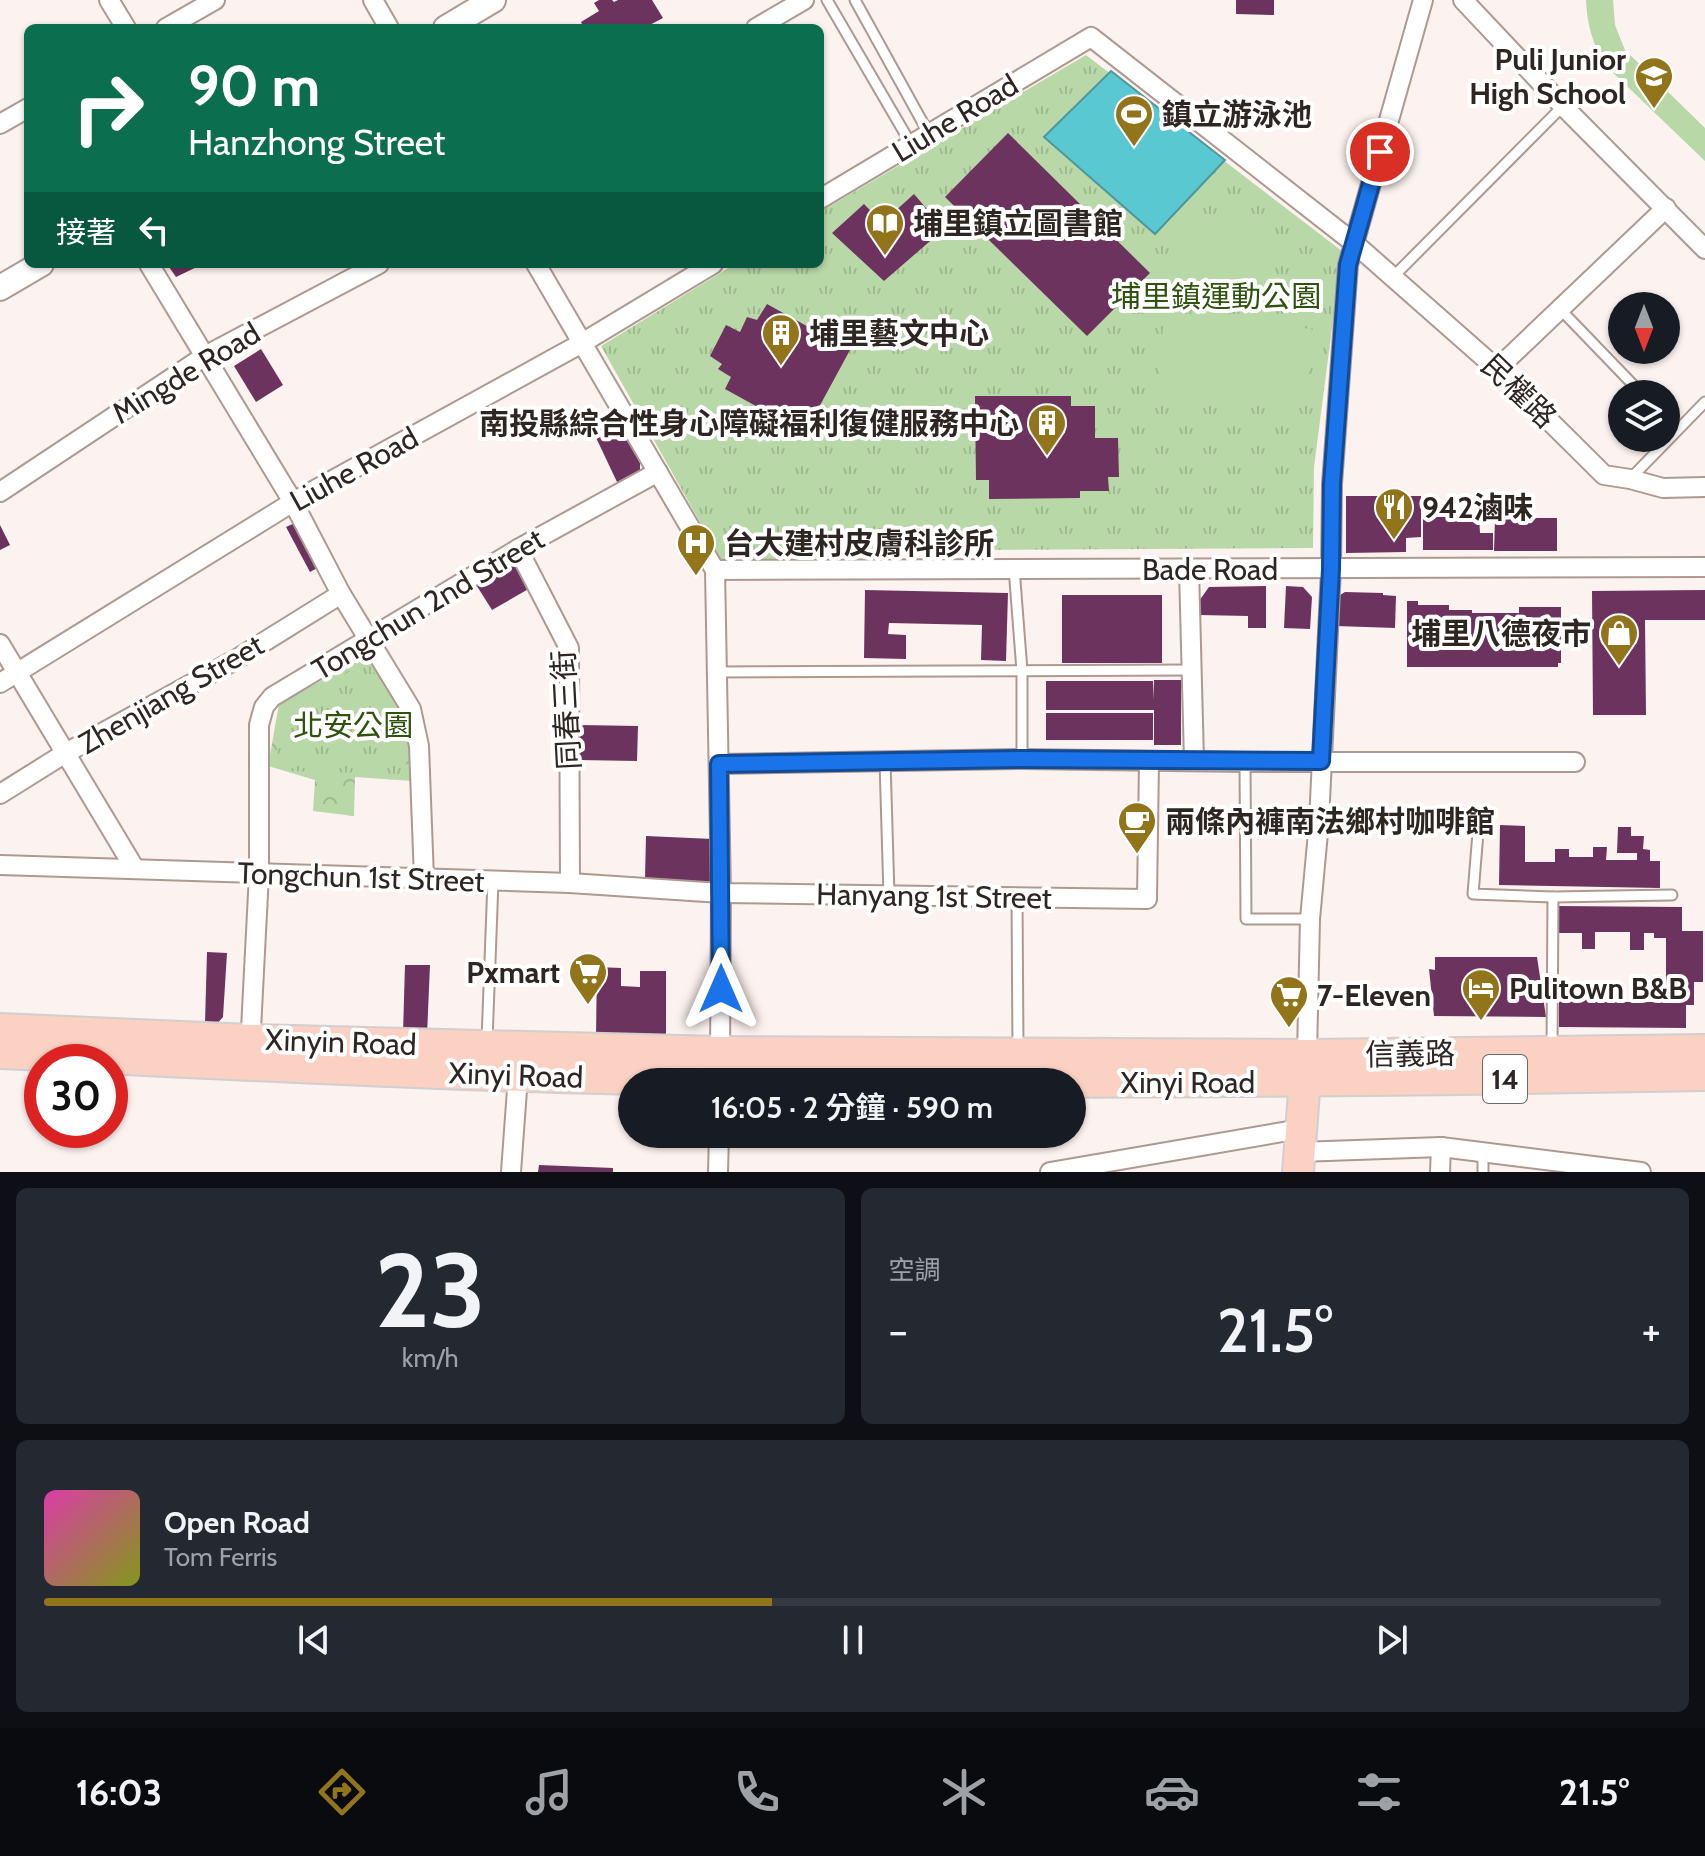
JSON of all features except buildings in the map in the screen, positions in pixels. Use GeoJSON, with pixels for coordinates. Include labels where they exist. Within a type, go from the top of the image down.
{"type":"FeatureCollection","features":[{"type":"Feature","properties":{"kind":"main road","name":"Xinyin Road"},"geometry":{"type":"LineString","coordinates":[[0,1029],[249,1052],[487,1046],[692,1068]]}},
{"type":"Feature","properties":{"kind":"main road","name":"信義路"},"geometry":{"type":"LineString","coordinates":[[1305,1068],[1552,1052],[1705,1050]]}},
{"type":"Feature","properties":{"kind":"main road","name":"Xinyi Road"},"geometry":{"type":"LineString","coordinates":[[0,1053],[249,1052],[518,1076],[618,1074]]}},
{"type":"Feature","properties":{"kind":"main road","name":"Xinyin Road"},"geometry":{"type":"LineString","coordinates":[[767,1068],[1018,1052],[1305,1068]]}},
{"type":"Feature","properties":{"kind":"main road","name":"Xinyi Road"},"geometry":{"type":"LineString","coordinates":[[1086,1069],[1305,1068],[1705,1075]]}},
{"type":"Feature","properties":{"kind":"main road"},"geometry":{"type":"LineString","coordinates":[[1299,1151],[1305,1068]]}},
{"type":"Feature","properties":{"kind":"street"},"geometry":{"type":"LineString","coordinates":[[109,0],[124,24]]}},
{"type":"Feature","properties":{"kind":"street"},"geometry":{"type":"LineString","coordinates":[[173,24],[215,0]]}},
{"type":"Feature","properties":{"kind":"street"},"geometry":{"type":"LineString","coordinates":[[373,0],[387,24]]}},
{"type":"Feature","properties":{"kind":"street"},"geometry":{"type":"LineString","coordinates":[[453,24],[493,0]]}},
{"type":"Feature","properties":{"kind":"street"},"geometry":{"type":"LineString","coordinates":[[763,24],[804,0]]}},
{"type":"Feature","properties":{"kind":"street"},"geometry":{"type":"LineString","coordinates":[[1305,1068],[1310,919],[1319,822],[1331,569],[1333,468],[1348,265],[1423,0]]}},
{"type":"Feature","properties":{"kind":"street"},"geometry":{"type":"LineString","coordinates":[[1463,0],[1705,249]]}},
{"type":"Feature","properties":{"kind":"street","name":"Liuhe Road"},"geometry":{"type":"LineString","coordinates":[[824,197],[1091,37]]}},
{"type":"Feature","properties":{"kind":"street","name":"民權路"},"geometry":{"type":"LineString","coordinates":[[1091,37],[1354,243],[1497,369],[1604,475],[1663,488],[1705,487]]}},
{"type":"Feature","properties":{"kind":"street"},"geometry":{"type":"LineString","coordinates":[[0,124],[24,110]]}},
{"type":"Feature","properties":{"kind":"street"},"geometry":{"type":"LineString","coordinates":[[1497,369],[1666,208]]}},
{"type":"Feature","properties":{"kind":"street"},"geometry":{"type":"LineString","coordinates":[[0,288],[34,268]]}},
{"type":"Feature","properties":{"kind":"street"},"geometry":{"type":"LineString","coordinates":[[151,268],[293,502],[341,594],[411,709],[419,746],[424,879]]}},
{"type":"Feature","properties":{"kind":"street","name":"Mingde Road"},"geometry":{"type":"LineString","coordinates":[[0,492],[205,356],[371,268]]}},
{"type":"Feature","properties":{"kind":"street"},"geometry":{"type":"LineString","coordinates":[[538,268],[715,570],[721,893],[720,1068]]}},
{"type":"Feature","properties":{"kind":"street","name":"Liuhe Road"},"geometry":{"type":"LineString","coordinates":[[0,683],[293,502],[582,343],[706,268]]}},
{"type":"Feature","properties":{"kind":"street","name":"Tongchun 2nd Street"},"geometry":{"type":"LineString","coordinates":[[249,1052],[259,874],[259,725],[264,707],[272,697],[518,549],[658,472]]}},
{"type":"Feature","properties":{"kind":"street","name":"同春三街"},"geometry":{"type":"LineString","coordinates":[[518,549],[569,648],[570,883]]}},
{"type":"Feature","properties":{"kind":"street","name":"Bade Road"},"geometry":{"type":"LineString","coordinates":[[715,570],[1705,567]]}},
{"type":"Feature","properties":{"kind":"street"},"geometry":{"type":"LineString","coordinates":[[1189,569],[1194,761]]}},
{"type":"Feature","properties":{"kind":"street","name":"Zhenjiang Street"},"geometry":{"type":"LineString","coordinates":[[0,794],[64,754],[235,660],[341,594]]}},
{"type":"Feature","properties":{"kind":"street"},"geometry":{"type":"LineString","coordinates":[[0,644],[135,869]]}},
{"type":"Feature","properties":{"kind":"street"},"geometry":{"type":"LineString","coordinates":[[719,764],[1022,759],[1575,762]]}},
{"type":"Feature","properties":{"kind":"street","name":"Hanyang 1st Street"},"geometry":{"type":"LineString","coordinates":[[721,893],[1147,899],[1149,761]]}},
{"type":"Feature","properties":{"kind":"street","name":"Tongchun 1st Street"},"geometry":{"type":"LineString","coordinates":[[0,865],[570,883],[721,893]]}},
{"type":"Feature","properties":{"kind":"street"},"geometry":{"type":"LineString","coordinates":[[511,1172],[518,1076]]}},
{"type":"Feature","properties":{"kind":"street"},"geometry":{"type":"LineString","coordinates":[[1440,1172],[1441,1147]]}},
{"type":"Feature","properties":{"kind":"street"},"geometry":{"type":"LineString","coordinates":[[1050,1172],[1299,1151],[1441,1147],[1483,1163],[1641,1172]]}},
{"type":"Feature","properties":{"kind":"street"},"geometry":{"type":"LineString","coordinates":[[718,1172],[719,1148]]}},
{"type":"Feature","properties":{"kind":"lane"},"geometry":{"type":"LineString","coordinates":[[827,0],[911,144]]}},
{"type":"Feature","properties":{"kind":"lane"},"geometry":{"type":"LineString","coordinates":[[855,0],[929,134]]}},
{"type":"Feature","properties":{"kind":"lane"},"geometry":{"type":"LineString","coordinates":[[1393,277],[1563,106]]}},
{"type":"Feature","properties":{"kind":"lane"},"geometry":{"type":"LineString","coordinates":[[1561,310],[1628,380]]}},
{"type":"Feature","properties":{"kind":"lane"},"geometry":{"type":"LineString","coordinates":[[1680,427],[1705,402]]}},
{"type":"Feature","properties":{"kind":"lane"},"geometry":{"type":"LineString","coordinates":[[1630,479],[1656,452]]}},
{"type":"Feature","properties":{"kind":"lane"},"geometry":{"type":"LineString","coordinates":[[1014,568],[1022,671],[1022,759]]}},
{"type":"Feature","properties":{"kind":"lane"},"geometry":{"type":"LineString","coordinates":[[717,672],[1190,670]]}},
{"type":"Feature","properties":{"kind":"lane"},"geometry":{"type":"LineString","coordinates":[[885,761],[889,895]]}},
{"type":"Feature","properties":{"kind":"lane"},"geometry":{"type":"LineString","coordinates":[[1245,762],[1246,919],[1310,919]]}},
{"type":"Feature","properties":{"kind":"lane"},"geometry":{"type":"LineString","coordinates":[[1479,820],[1473,894],[1553,897],[1672,895]]}},
{"type":"Feature","properties":{"kind":"lane"},"geometry":{"type":"LineString","coordinates":[[1247,822],[1319,822]]}},
{"type":"Feature","properties":{"kind":"lane"},"geometry":{"type":"LineString","coordinates":[[487,1046],[493,881]]}},
{"type":"Feature","properties":{"kind":"lane"},"geometry":{"type":"LineString","coordinates":[[1017,897],[1018,1052]]}},
{"type":"Feature","properties":{"kind":"lane"},"geometry":{"type":"LineString","coordinates":[[1552,1052],[1553,897]]}},
{"type":"Feature","properties":{"kind":"green space"},"geometry":{"type":"Polygon","coordinates":[[[1586,0],[1613,0],[1615,25],[1625,50],[1705,128],[1705,161],[1602,59],[1592,35],[1586,0]]]}},
{"type":"Feature","properties":{"kind":"green space","name":"埔里鎮運動公園"},"geometry":{"type":"Polygon","coordinates":[[[1086,55],[1342,251],[1314,467],[1313,548],[950,550],[723,563],[601,346],[728,268],[824,268],[824,210],[1086,55]]]}},
{"type":"Feature","properties":{"kind":"green space"},"geometry":{"type":"Polygon","coordinates":[[[1175,213],[1273,217],[1269,295],[1171,291],[1175,213]]]}},
{"type":"Feature","properties":{"kind":"green space"},"geometry":{"type":"Polygon","coordinates":[[[1164,315],[1312,329],[1304,407],[1157,393],[1164,315]]]}},
{"type":"Feature","properties":{"kind":"green space","name":"北安公園"},"geometry":{"type":"Polygon","coordinates":[[[370,654],[413,715],[413,781],[355,777],[354,816],[313,811],[315,780],[268,766],[279,704],[370,654]]]}},
{"type":"Feature","properties":{"kind":"green space","name":"北安公園"},"geometry":{"type":"Polygon","coordinates":[[[367,662],[406,718],[406,774],[284,771],[277,758],[284,707],[367,662]]]}},
{"type":"Feature","properties":{"kind":"water","name":"鎮立游泳池"},"geometry":{"type":"Polygon","coordinates":[[[1111,71],[1225,160],[1155,234],[1044,137],[1111,71]]]}},
{"type":"Feature","properties":{"kind":"place","name":"Puli Junior High School"},"geometry":{"type":"Point","coordinates":[1654,110]}},
{"type":"Feature","properties":{"kind":"place","name":"鎮立游泳池"},"geometry":{"type":"Point","coordinates":[1134,148]}},
{"type":"Feature","properties":{"kind":"place","name":"埔里鎮立圖書館"},"geometry":{"type":"Point","coordinates":[885,257]}},
{"type":"Feature","properties":{"kind":"place","name":"埔里藝文中心"},"geometry":{"type":"Point","coordinates":[781,367]}},
{"type":"Feature","properties":{"kind":"place","name":"南投縣綜合性身心障礙福利復健服務中心"},"geometry":{"type":"Point","coordinates":[1047,457]}},
{"type":"Feature","properties":{"kind":"place","name":"942滷味"},"geometry":{"type":"Point","coordinates":[1394,541]}},
{"type":"Feature","properties":{"kind":"place","name":"台大建村皮膚科診所"},"geometry":{"type":"Point","coordinates":[696,577]}},
{"type":"Feature","properties":{"kind":"place","name":"埔里八德夜市"},"geometry":{"type":"Point","coordinates":[1619,667]}},
{"type":"Feature","properties":{"kind":"place","name":"兩條內褲南法鄉村咖啡館"},"geometry":{"type":"Point","coordinates":[1137,855]}},
{"type":"Feature","properties":{"kind":"place","name":"Pxmart"},"geometry":{"type":"Point","coordinates":[588,1006]}},
{"type":"Feature","properties":{"kind":"place","name":"Pulitown B&B"},"geometry":{"type":"Point","coordinates":[1481,1022]}},
{"type":"Feature","properties":{"kind":"place","name":"7-Eleven"},"geometry":{"type":"Point","coordinates":[1289,1029]}},
{"type":"Feature","properties":{"kind":"route"},"geometry":{"type":"LineString","coordinates":[[721,989],[719,764],[1022,759],[1321,761],[1332,484],[1348,265],[1380,152]]}}]}
